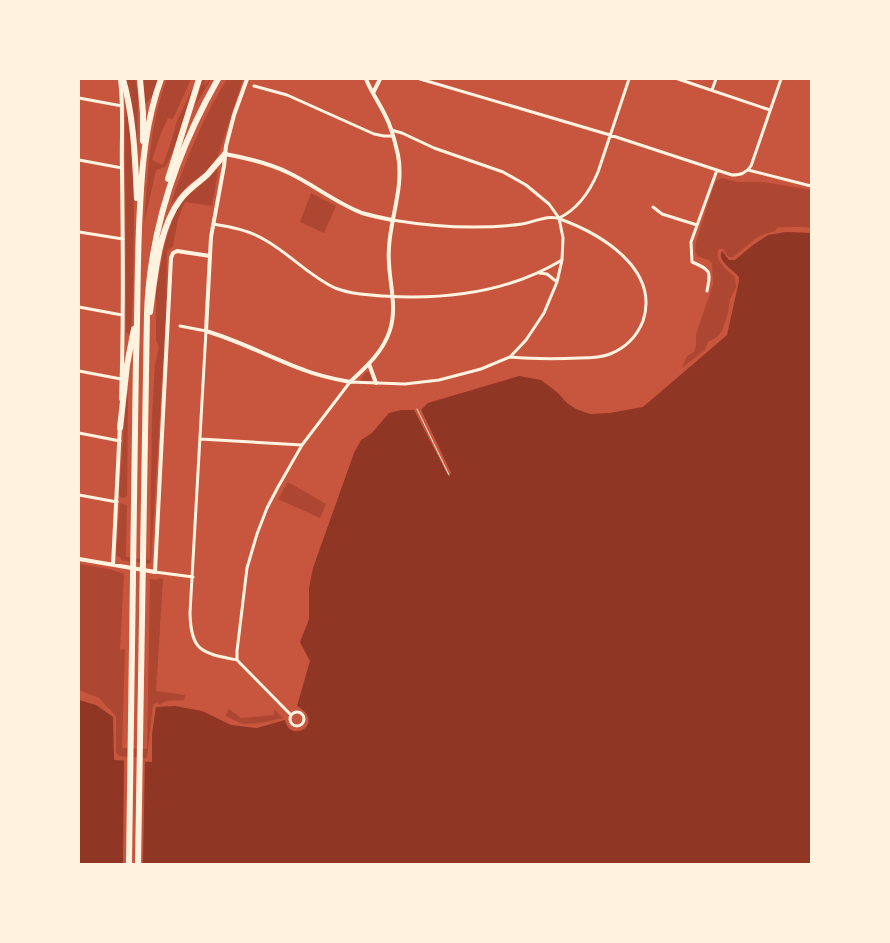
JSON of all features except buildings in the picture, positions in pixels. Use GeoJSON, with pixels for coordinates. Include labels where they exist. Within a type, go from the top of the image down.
{"type":"FeatureCollection","features":[{"type":"Feature","properties":{"kind":"highway"},"geometry":{"type":"LineString","coordinates":[[123,79],[127,94],[133,134],[139,228]]}},
{"type":"Feature","properties":{"kind":"highway"},"geometry":{"type":"LineString","coordinates":[[129,864],[133,487],[143,113],[140,79]]}},
{"type":"Feature","properties":{"kind":"highway"},"geometry":{"type":"LineString","coordinates":[[142,172],[150,120],[161,79]]}},
{"type":"Feature","properties":{"kind":"highway"},"geometry":{"type":"LineString","coordinates":[[138,864],[146,341],[149,280],[168,179],[198,79]]}},
{"type":"Feature","properties":{"kind":"highway"},"geometry":{"type":"LineString","coordinates":[[158,226],[168,189],[184,146],[218,79]]}},
{"type":"Feature","properties":{"kind":"highway"},"geometry":{"type":"LineString","coordinates":[[146,341],[156,268],[169,220],[174,209],[183,196],[209,173],[225,154]]}},
{"type":"Feature","properties":{"kind":"highway"},"geometry":{"type":"LineString","coordinates":[[120,428],[128,360],[137,311]]}},
{"type":"Feature","properties":{"kind":"street"},"geometry":{"type":"LineString","coordinates":[[113,565],[120,441],[124,239],[122,106],[120,79]]}},
{"type":"Feature","properties":{"kind":"street"},"geometry":{"type":"LineString","coordinates":[[247,79],[234,115],[225,154],[213,224],[200,439],[191,630],[195,642],[207,653],[236,660],[292,715]]}},
{"type":"Feature","properties":{"kind":"street"},"geometry":{"type":"LineString","coordinates":[[236,660],[246,575],[253,548],[267,508],[302,445],[350,382],[369,364],[390,330],[394,312],[388,263],[392,220],[400,178],[398,159],[391,130],[366,79]]}},
{"type":"Feature","properties":{"kind":"street"},"geometry":{"type":"LineString","coordinates":[[373,93],[380,79]]}},
{"type":"Feature","properties":{"kind":"street"},"geometry":{"type":"LineString","coordinates":[[420,79],[610,135],[732,175],[740,174],[748,170],[753,162],[781,79]]}},
{"type":"Feature","properties":{"kind":"street"},"geometry":{"type":"LineString","coordinates":[[559,218],[575,207],[589,189],[598,172],[629,79]]}},
{"type":"Feature","properties":{"kind":"street"},"geometry":{"type":"LineString","coordinates":[[678,79],[770,110]]}},
{"type":"Feature","properties":{"kind":"street"},"geometry":{"type":"LineString","coordinates":[[712,90],[716,79]]}},
{"type":"Feature","properties":{"kind":"street"},"geometry":{"type":"LineString","coordinates":[[254,86],[282,93],[374,134],[393,136]]}},
{"type":"Feature","properties":{"kind":"street"},"geometry":{"type":"LineString","coordinates":[[79,98],[122,106]]}},
{"type":"Feature","properties":{"kind":"street"},"geometry":{"type":"LineString","coordinates":[[180,326],[206,331],[234,340],[312,373],[350,382],[405,384],[439,380],[482,369],[510,357],[536,327],[549,304],[557,282],[562,260],[563,238],[559,218],[549,204],[540,196],[523,183],[507,174],[434,148],[391,130]]}},
{"type":"Feature","properties":{"kind":"street"},"geometry":{"type":"LineString","coordinates":[[225,154],[274,166],[354,209],[372,216],[392,220],[436,226],[474,227],[518,224],[550,218],[559,218],[601,239],[632,264],[641,278],[644,289],[645,315],[642,324],[634,337],[628,343],[608,355],[597,357],[570,359],[510,357]]}},
{"type":"Feature","properties":{"kind":"street"},"geometry":{"type":"LineString","coordinates":[[79,160],[122,168]]}},
{"type":"Feature","properties":{"kind":"street"},"geometry":{"type":"LineString","coordinates":[[707,291],[710,272],[706,268],[692,262],[691,242],[717,170]]}},
{"type":"Feature","properties":{"kind":"street"},"geometry":{"type":"LineString","coordinates":[[748,170],[811,186]]}},
{"type":"Feature","properties":{"kind":"street"},"geometry":{"type":"LineString","coordinates":[[653,207],[662,214],[698,225]]}},
{"type":"Feature","properties":{"kind":"street"},"geometry":{"type":"LineString","coordinates":[[213,224],[239,229],[262,238],[318,278],[336,288],[365,295],[393,297],[435,296],[479,291],[510,283],[539,273],[562,260]]}},
{"type":"Feature","properties":{"kind":"street"},"geometry":{"type":"LineString","coordinates":[[79,232],[124,239]]}},
{"type":"Feature","properties":{"kind":"street"},"geometry":{"type":"LineString","coordinates":[[155,572],[171,260],[174,252],[179,250],[210,256]]}},
{"type":"Feature","properties":{"kind":"street"},"geometry":{"type":"LineString","coordinates":[[539,273],[547,274],[557,282]]}},
{"type":"Feature","properties":{"kind":"street"},"geometry":{"type":"LineString","coordinates":[[79,307],[122,315]]}},
{"type":"Feature","properties":{"kind":"street"},"geometry":{"type":"LineString","coordinates":[[369,364],[376,383]]}},
{"type":"Feature","properties":{"kind":"street"},"geometry":{"type":"LineString","coordinates":[[79,371],[121,379]]}},
{"type":"Feature","properties":{"kind":"street"},"geometry":{"type":"LineString","coordinates":[[79,433],[120,441]]}},
{"type":"Feature","properties":{"kind":"street"},"geometry":{"type":"LineString","coordinates":[[200,439],[302,445]]}},
{"type":"Feature","properties":{"kind":"street"},"geometry":{"type":"LineString","coordinates":[[79,495],[117,502]]}},
{"type":"Feature","properties":{"kind":"street"},"geometry":{"type":"LineString","coordinates":[[79,559],[193,577]]}},
{"type":"Feature","properties":{"kind":"street"},"geometry":{"type":"LineString","coordinates":[[297,712],[303,715],[304,720],[302,725],[296,727],[292,724],[290,720],[292,715],[297,712]]}},
{"type":"Feature","properties":{"kind":"path"},"geometry":{"type":"LineString","coordinates":[[417,410],[449,475]]}},
{"type":"Feature","properties":{"kind":"shaded area"},"geometry":{"type":"Polygon","coordinates":[[[126,79],[135,79],[138,93],[137,161],[126,79]]]}},
{"type":"Feature","properties":{"kind":"shaded area"},"geometry":{"type":"Polygon","coordinates":[[[141,79],[158,79],[152,97],[144,105],[141,79]]]}},
{"type":"Feature","properties":{"kind":"shaded area"},"geometry":{"type":"Polygon","coordinates":[[[167,79],[191,79],[173,119],[168,118],[161,133],[152,160],[163,165],[177,121],[197,79],[172,154],[165,167],[156,170],[144,224],[148,169],[153,132],[156,114],[167,79]]]}},
{"type":"Feature","properties":{"kind":"shaded area"},"geometry":{"type":"Polygon","coordinates":[[[203,79],[206,79],[205,85],[209,79],[211,79],[195,106],[203,79]]]}},
{"type":"Feature","properties":{"kind":"shaded area"},"geometry":{"type":"Polygon","coordinates":[[[227,79],[243,79],[218,156],[207,171],[188,185],[171,204],[182,171],[195,140],[227,79]]]}},
{"type":"Feature","properties":{"kind":"shaded area"},"geometry":{"type":"Polygon","coordinates":[[[126,112],[129,119],[133,164],[134,221],[131,335],[126,332],[126,112]]]}},
{"type":"Feature","properties":{"kind":"shaded area"},"geometry":{"type":"Polygon","coordinates":[[[217,169],[218,171],[212,206],[185,202],[178,219],[173,246],[167,251],[166,314],[151,562],[149,564],[121,560],[121,558],[116,555],[120,503],[127,505],[126,557],[150,560],[152,416],[155,365],[159,347],[156,340],[156,291],[165,242],[177,208],[187,196],[217,169]]]}},
{"type":"Feature","properties":{"kind":"shaded area"},"geometry":{"type":"Polygon","coordinates":[[[722,178],[737,182],[763,182],[811,190],[811,228],[778,227],[774,232],[757,238],[733,257],[728,256],[724,249],[719,249],[719,261],[735,277],[736,287],[730,299],[728,313],[722,331],[717,337],[708,342],[705,350],[682,368],[687,356],[694,352],[696,345],[696,334],[713,285],[712,263],[709,260],[697,256],[695,251],[696,242],[714,185],[716,181],[722,178]]]}},
{"type":"Feature","properties":{"kind":"shaded area"},"geometry":{"type":"Polygon","coordinates":[[[311,193],[336,206],[324,233],[300,222],[311,193]]]}},
{"type":"Feature","properties":{"kind":"shaded area"},"geometry":{"type":"Polygon","coordinates":[[[786,232],[811,233],[811,864],[79,864],[79,700],[96,705],[113,717],[114,760],[152,762],[152,734],[156,707],[175,706],[202,711],[231,725],[257,728],[285,720],[288,727],[293,731],[299,731],[304,729],[308,724],[308,719],[305,713],[297,706],[310,661],[300,642],[309,619],[309,588],[313,568],[354,453],[361,440],[372,433],[389,413],[401,410],[414,410],[448,475],[451,473],[421,410],[428,403],[519,376],[541,380],[558,393],[567,403],[576,409],[590,414],[610,413],[643,407],[727,335],[739,277],[723,262],[721,258],[722,251],[729,260],[735,260],[768,235],[786,232]]]}},
{"type":"Feature","properties":{"kind":"shaded area"},"geometry":{"type":"Polygon","coordinates":[[[366,372],[369,372],[372,379],[370,381],[360,381],[366,372]]]}},
{"type":"Feature","properties":{"kind":"shaded area"},"geometry":{"type":"Polygon","coordinates":[[[128,393],[127,496],[124,498],[120,497],[119,494],[126,399],[128,393]]]}},
{"type":"Feature","properties":{"kind":"shaded area"},"geometry":{"type":"Polygon","coordinates":[[[288,482],[326,504],[320,518],[278,499],[288,482]]]}},
{"type":"Feature","properties":{"kind":"shaded area"},"geometry":{"type":"Polygon","coordinates":[[[79,564],[109,569],[124,574],[120,650],[125,649],[122,748],[147,749],[150,579],[163,579],[156,691],[185,695],[184,700],[166,701],[160,705],[157,703],[153,705],[147,758],[120,756],[116,753],[116,716],[99,698],[79,690],[79,564]]]}},
{"type":"Feature","properties":{"kind":"shaded area"},"geometry":{"type":"Polygon","coordinates":[[[229,709],[241,718],[274,715],[274,709],[283,718],[261,723],[243,724],[225,716],[229,709]]]}},
{"type":"Feature","properties":{"kind":"pier"},"geometry":{"type":"Polygon","coordinates":[[[414,408],[416,409],[444,463],[419,409],[421,410],[451,473],[448,475],[414,408]]]}},
{"type":"Feature","properties":{"kind":"pier"},"geometry":{"type":"Polygon","coordinates":[[[124,758],[145,759],[143,864],[123,864],[124,758]]]}}]}
